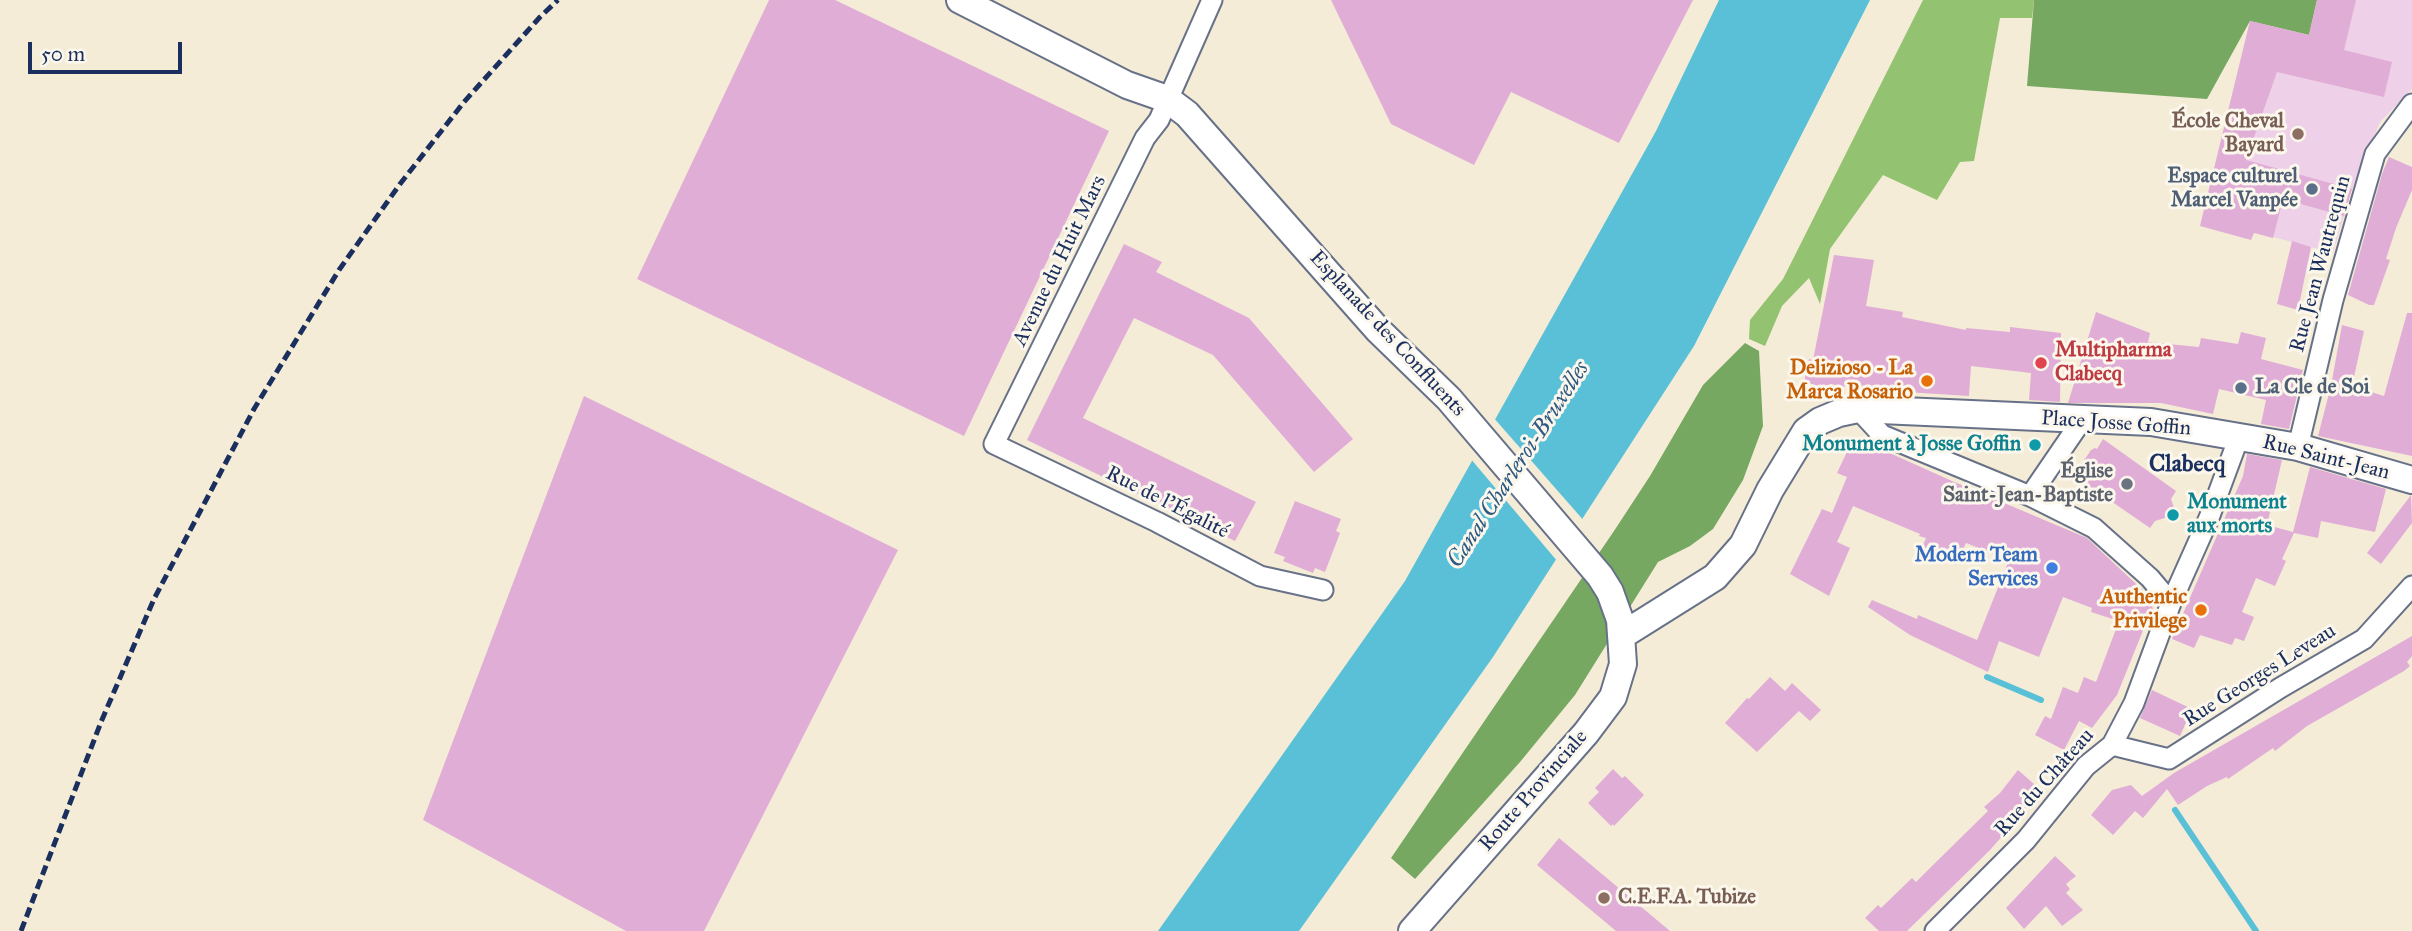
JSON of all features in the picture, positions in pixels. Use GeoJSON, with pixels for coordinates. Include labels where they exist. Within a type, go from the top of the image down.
{"type":"FeatureCollection","features":[{"type":"Feature","properties":{"kind":"main road"},"geometry":{"type":"LineString","coordinates":[[960,0],[1128,85],[1167,99]]}},
{"type":"Feature","properties":{"kind":"main road","name":"Esplanade des Confluents"},"geometry":{"type":"LineString","coordinates":[[1167,99],[1187,114],[1378,330],[1449,399],[1600,576]]}},
{"type":"Feature","properties":{"kind":"main road"},"geometry":{"type":"LineString","coordinates":[[1621,636],[1715,577],[1743,545],[1770,490],[1806,431],[1829,417],[1858,409]]}},
{"type":"Feature","properties":{"kind":"main road","name":"Place Josse Goffin"},"geometry":{"type":"LineString","coordinates":[[1858,409],[2151,422],[2239,437]]}},
{"type":"Feature","properties":{"kind":"main road","name":"Rue Saint-Jean"},"geometry":{"type":"LineString","coordinates":[[2239,437],[2298,447],[2412,480]]}},
{"type":"Feature","properties":{"kind":"main road","name":"Route Provinciale"},"geometry":{"type":"LineString","coordinates":[[1412,931],[1586,733],[1613,697],[1623,664],[1620,620],[1610,592],[1600,576]]}},
{"type":"Feature","properties":{"kind":"street","name":"Avenue du Huit Mars"},"geometry":{"type":"LineString","coordinates":[[994,444],[1145,138],[1160,120],[1212,0]]}},
{"type":"Feature","properties":{"kind":"street","name":"Rue Jean Wautrequin"},"geometry":{"type":"LineString","coordinates":[[2298,447],[2333,300],[2375,153],[2412,104]]}},
{"type":"Feature","properties":{"kind":"street"},"geometry":{"type":"LineString","coordinates":[[1858,409],[1882,435],[2030,496],[2094,528],[2150,578],[2171,603],[2209,519],[2239,437]]}},
{"type":"Feature","properties":{"kind":"street"},"geometry":{"type":"LineString","coordinates":[[2030,496],[2082,420]]}},
{"type":"Feature","properties":{"kind":"street","name":"Rue de l'Égalité"},"geometry":{"type":"LineString","coordinates":[[994,444],[1157,522],[1261,576],[1323,590]]}},
{"type":"Feature","properties":{"kind":"street","name":"Rue Georges Leveau"},"geometry":{"type":"LineString","coordinates":[[2112,745],[2169,759],[2280,688],[2364,639],[2412,586]]}},
{"type":"Feature","properties":{"kind":"street","name":"Rue du Château"},"geometry":{"type":"LineString","coordinates":[[1935,931],[2026,841],[2087,766],[2112,745],[2134,703],[2171,603]]}},
{"type":"Feature","properties":{"kind":"shaded area","name":"École Cheval Bayard"},"geometry":{"type":"Polygon","coordinates":[[[2317,0],[2412,0],[2412,89],[2380,122],[2352,189],[2333,253],[2202,218],[2250,21],[2309,35],[2317,0]]]}},
{"type":"Feature","properties":{"kind":"green space"},"geometry":{"type":"Polygon","coordinates":[[[1923,0],[2034,0],[2032,18],[2000,18],[1974,161],[1960,162],[1937,200],[1883,175],[1830,249],[1820,304],[1809,278],[1782,306],[1765,346],[1749,339],[1750,320],[1783,279],[1923,0]]]}},
{"type":"Feature","properties":{"kind":"green space"},"geometry":{"type":"Polygon","coordinates":[[[2034,0],[2317,0],[2309,35],[2250,21],[2207,99],[2027,86],[2034,0]]]}},
{"type":"Feature","properties":{"kind":"green space"},"geometry":{"type":"Polygon","coordinates":[[[1745,343],[1759,351],[1763,426],[1743,480],[1713,529],[1690,546],[1658,562],[1575,695],[1520,762],[1415,879],[1391,858],[1614,531],[1650,476],[1703,385],[1745,343]]]}},
{"type":"Feature","properties":{"kind":"water","name":"Canal Charleroi-Bruxelles"},"geometry":{"type":"Polygon","coordinates":[[[1719,0],[1870,0],[1694,346],[1493,657],[1299,931],[1158,931],[1405,581],[1656,131],[1719,0]]]}},
{"type":"Feature","properties":{"kind":"pier"},"geometry":{"type":"Polygon","coordinates":[[[1493,417],[1585,522],[1558,562],[1470,458],[1493,417]]]}},
{"type":"Feature","properties":{"kind":"building"},"geometry":{"type":"Polygon","coordinates":[[[769,0],[835,0],[1109,131],[964,436],[637,279],[769,0]]]}},
{"type":"Feature","properties":{"kind":"building"},"geometry":{"type":"Polygon","coordinates":[[[1331,0],[1693,0],[1619,143],[1511,92],[1474,165],[1391,124],[1331,0]]]}},
{"type":"Feature","properties":{"kind":"building"},"geometry":{"type":"Polygon","coordinates":[[[2317,0],[2356,0],[2344,50],[2392,62],[2384,97],[2277,72],[2246,160],[2352,189],[2344,216],[2283,199],[2273,238],[2254,233],[2251,240],[2200,226],[2250,21],[2309,35],[2317,0]]]}},
{"type":"Feature","properties":{"kind":"building"},"geometry":{"type":"Polygon","coordinates":[[[2389,157],[2412,167],[2412,190],[2396,228],[2386,259],[2390,260],[2374,305],[2369,305],[2348,295],[2389,157]]]}},
{"type":"Feature","properties":{"kind":"building"},"geometry":{"type":"Polygon","coordinates":[[[2292,241],[2311,247],[2298,310],[2277,304],[2292,241]]]}},
{"type":"Feature","properties":{"kind":"building"},"geometry":{"type":"Polygon","coordinates":[[[1124,244],[1162,262],[1156,272],[1249,318],[1353,439],[1314,472],[1213,355],[1134,318],[1083,418],[1256,502],[1235,541],[1027,440],[1124,244]]]}},
{"type":"Feature","properties":{"kind":"building"},"geometry":{"type":"Polygon","coordinates":[[[1834,255],[1874,260],[1866,306],[1903,312],[1902,317],[1966,330],[2010,332],[2010,327],[2061,333],[2060,402],[2029,400],[2031,373],[1971,366],[1969,396],[1859,389],[1830,384],[1829,389],[1804,382],[1809,359],[1813,360],[1834,255]]]}},
{"type":"Feature","properties":{"kind":"building"},"geometry":{"type":"Polygon","coordinates":[[[2096,312],[2150,333],[2148,342],[2199,347],[2201,338],[2238,344],[2241,332],[2266,338],[2261,359],[2303,370],[2289,429],[2261,424],[2266,400],[2219,389],[2213,414],[2161,403],[2068,403],[2096,312]]]}},
{"type":"Feature","properties":{"kind":"building"},"geometry":{"type":"Polygon","coordinates":[[[2407,313],[2412,313],[2412,456],[2318,436],[2331,386],[2342,325],[2364,331],[2352,386],[2384,396],[2407,313]]]}},
{"type":"Feature","properties":{"kind":"building"},"geometry":{"type":"Polygon","coordinates":[[[584,396],[898,550],[704,931],[626,931],[423,820],[584,396]]]}},
{"type":"Feature","properties":{"kind":"building"},"geometry":{"type":"Polygon","coordinates":[[[1854,437],[2087,538],[2150,597],[2154,614],[2148,630],[2144,628],[2117,695],[2092,728],[2079,721],[2064,750],[2035,735],[2045,716],[2051,719],[2063,687],[2078,693],[2084,677],[2096,682],[2119,621],[2091,612],[2092,608],[2063,597],[2039,657],[1999,641],[1988,672],[1910,635],[1868,607],[1872,600],[1917,619],[1918,615],[1977,640],[2009,560],[1966,543],[1956,565],[1921,550],[1926,538],[1919,536],[1920,534],[1853,506],[1837,542],[1850,548],[1829,596],[1790,574],[1822,509],[1832,513],[1847,477],[1837,473],[1854,437]]]}},
{"type":"Feature","properties":{"kind":"building","name":"Église Saint-Jean-Baptiste"},"geometry":{"type":"Polygon","coordinates":[[[2103,439],[2176,491],[2171,499],[2174,508],[2171,516],[2155,521],[2150,528],[2076,477],[2084,467],[2081,465],[2091,450],[2097,449],[2103,439]]]}},
{"type":"Feature","properties":{"kind":"building"},"geometry":{"type":"Polygon","coordinates":[[[2247,454],[2282,460],[2267,525],[2293,532],[2310,467],[2386,489],[2375,532],[2321,521],[2318,538],[2294,533],[2282,559],[2286,561],[2275,586],[2256,578],[2242,612],[2254,617],[2244,641],[2235,638],[2232,645],[2200,635],[2194,648],[2172,639],[2243,476],[2247,454]]]}},
{"type":"Feature","properties":{"kind":"building"},"geometry":{"type":"Polygon","coordinates":[[[2411,495],[2412,523],[2381,564],[2367,553],[2411,495]]]}},
{"type":"Feature","properties":{"kind":"building"},"geometry":{"type":"Polygon","coordinates":[[[1295,501],[1341,519],[1336,531],[1340,533],[1325,572],[1315,568],[1313,573],[1283,561],[1285,557],[1274,553],[1295,501]]]}},
{"type":"Feature","properties":{"kind":"building"},"geometry":{"type":"Polygon","coordinates":[[[2412,636],[2412,656],[2407,662],[2410,666],[2404,671],[2307,726],[2275,751],[2273,748],[2228,779],[2227,777],[2207,786],[2178,805],[2167,789],[2143,818],[2135,811],[2113,835],[2091,815],[2112,790],[2131,785],[2142,796],[2174,773],[2412,636]]]}},
{"type":"Feature","properties":{"kind":"building"},"geometry":{"type":"Polygon","coordinates":[[[1770,677],[1785,691],[1792,683],[1821,710],[1810,721],[1799,711],[1757,752],[1725,723],[1770,677]]]}},
{"type":"Feature","properties":{"kind":"building"},"geometry":{"type":"Polygon","coordinates":[[[2152,690],[2192,709],[2180,736],[2140,718],[2152,690]]]}},
{"type":"Feature","properties":{"kind":"building"},"geometry":{"type":"Polygon","coordinates":[[[1613,769],[1622,778],[1625,776],[1644,795],[1611,826],[1588,803],[1599,792],[1595,788],[1613,769]]]}},
{"type":"Feature","properties":{"kind":"building"},"geometry":{"type":"Polygon","coordinates":[[[2018,770],[2042,791],[1990,850],[1907,931],[1879,931],[1865,918],[1878,905],[1881,908],[1912,878],[1916,882],[1988,811],[1984,807],[2000,793],[2018,770]]]}},
{"type":"Feature","properties":{"kind":"building","name":"C.E.F.A. Tubize"},"geometry":{"type":"Polygon","coordinates":[[[1559,838],[1670,931],[1616,931],[1537,865],[1559,838]]]}},
{"type":"Feature","properties":{"kind":"building"},"geometry":{"type":"Polygon","coordinates":[[[2055,856],[2076,876],[2066,884],[2070,889],[2066,893],[2083,910],[2062,926],[2046,906],[2024,929],[2006,908],[2055,856]]]}},
{"type":"Feature","properties":{"kind":"waterway"},"geometry":{"type":"LineString","coordinates":[[1987,677],[2041,700]]}},
{"type":"Feature","properties":{"kind":"waterway"},"geometry":{"type":"LineString","coordinates":[[2175,810],[2256,931]]}},
{"type":"Feature","properties":{"kind":"railway"},"geometry":{"type":"LineString","coordinates":[[21,931],[101,722],[154,599],[254,409],[339,270],[400,184],[464,102],[558,0]]}},
{"type":"Feature","properties":{"kind":"place","name":"École Cheval Bayard"},"geometry":{"type":"Point","coordinates":[2298,134]}},
{"type":"Feature","properties":{"kind":"place","name":"Espace culturel Marcel Vanpée"},"geometry":{"type":"Point","coordinates":[2312,189]}},
{"type":"Feature","properties":{"kind":"place","name":"Multipharma Clabecq"},"geometry":{"type":"Point","coordinates":[2041,363]}},
{"type":"Feature","properties":{"kind":"place","name":"Delizioso - La Marca Rosario"},"geometry":{"type":"Point","coordinates":[1927,381]}},
{"type":"Feature","properties":{"kind":"place","name":"La Cle de Soi"},"geometry":{"type":"Point","coordinates":[2241,388]}},
{"type":"Feature","properties":{"kind":"place","name":"Monument à Josse Goffin"},"geometry":{"type":"Point","coordinates":[2035,445]}},
{"type":"Feature","properties":{"kind":"place","name":"Église Saint-Jean-Baptiste"},"geometry":{"type":"Point","coordinates":[2127,484]}},
{"type":"Feature","properties":{"kind":"place","name":"Monument aux morts"},"geometry":{"type":"Point","coordinates":[2173,515]}},
{"type":"Feature","properties":{"kind":"place","name":"Modern Team Services"},"geometry":{"type":"Point","coordinates":[2052,568]}},
{"type":"Feature","properties":{"kind":"place","name":"Authentic Privilege"},"geometry":{"type":"Point","coordinates":[2201,610]}},
{"type":"Feature","properties":{"kind":"place","name":"C.E.F.A. Tubize"},"geometry":{"type":"Point","coordinates":[1604,898]}},
{"type":"Feature","properties":{"kind":"district","name":"Clabecq"},"geometry":{"type":"Point","coordinates":[2187,465]}}]}
